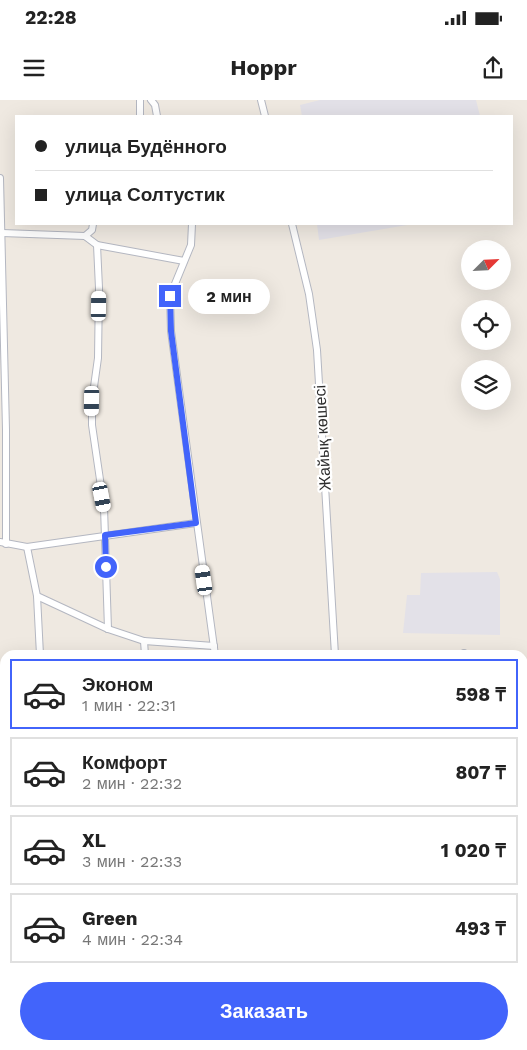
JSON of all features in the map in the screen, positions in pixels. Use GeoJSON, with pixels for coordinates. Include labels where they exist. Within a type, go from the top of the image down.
{"type":"FeatureCollection","features":[{"type":"Feature","properties":{"kind":"street"},"geometry":{"type":"LineString","coordinates":[[140,100],[140,115]]}},
{"type":"Feature","properties":{"kind":"street"},"geometry":{"type":"LineString","coordinates":[[151,100],[155,105],[157,115]]}},
{"type":"Feature","properties":{"kind":"street"},"geometry":{"type":"LineString","coordinates":[[261,100],[265,115]]}},
{"type":"Feature","properties":{"kind":"street"},"geometry":{"type":"LineString","coordinates":[[0,178],[2,232],[3,543],[28,547],[196,523]]}},
{"type":"Feature","properties":{"kind":"street"},"geometry":{"type":"LineString","coordinates":[[85,236],[92,230],[93,225]]}},
{"type":"Feature","properties":{"kind":"street"},"geometry":{"type":"LineString","coordinates":[[192,225],[190,245],[170,296],[171,331],[214,650]]}},
{"type":"Feature","properties":{"kind":"street","name":"Жайық көшесі"},"geometry":{"type":"LineString","coordinates":[[292,225],[309,294],[317,350],[335,650]]}},
{"type":"Feature","properties":{"kind":"street"},"geometry":{"type":"LineString","coordinates":[[2,232],[85,236],[97,245],[184,261]]}},
{"type":"Feature","properties":{"kind":"street"},"geometry":{"type":"LineString","coordinates":[[97,245],[99,288],[98,358],[92,401],[92,425],[104,507],[108,629]]}},
{"type":"Feature","properties":{"kind":"street"},"geometry":{"type":"LineString","coordinates":[[28,547],[38,596],[40,650]]}},
{"type":"Feature","properties":{"kind":"street"},"geometry":{"type":"LineString","coordinates":[[38,596],[108,629],[144,641],[214,646]]}},
{"type":"Feature","properties":{"kind":"street"},"geometry":{"type":"LineString","coordinates":[[144,641],[145,650]]}},
{"type":"Feature","properties":{"kind":"shaded area"},"geometry":{"type":"Polygon","coordinates":[[[320,100],[476,100],[480,115],[302,115],[300,105],[320,100]]]}},
{"type":"Feature","properties":{"kind":"shaded area"},"geometry":{"type":"Polygon","coordinates":[[[317,225],[407,225],[319,240],[317,225]]]}},
{"type":"Feature","properties":{"kind":"shaded area"},"geometry":{"type":"Polygon","coordinates":[[[497,572],[500,579],[500,635],[403,633],[407,595],[420,595],[421,573],[497,572]]]}},
{"type":"Feature","properties":{"kind":"route"},"geometry":{"type":"LineString","coordinates":[[106,567],[105,535],[196,523],[171,331],[170,296]]}}]}
